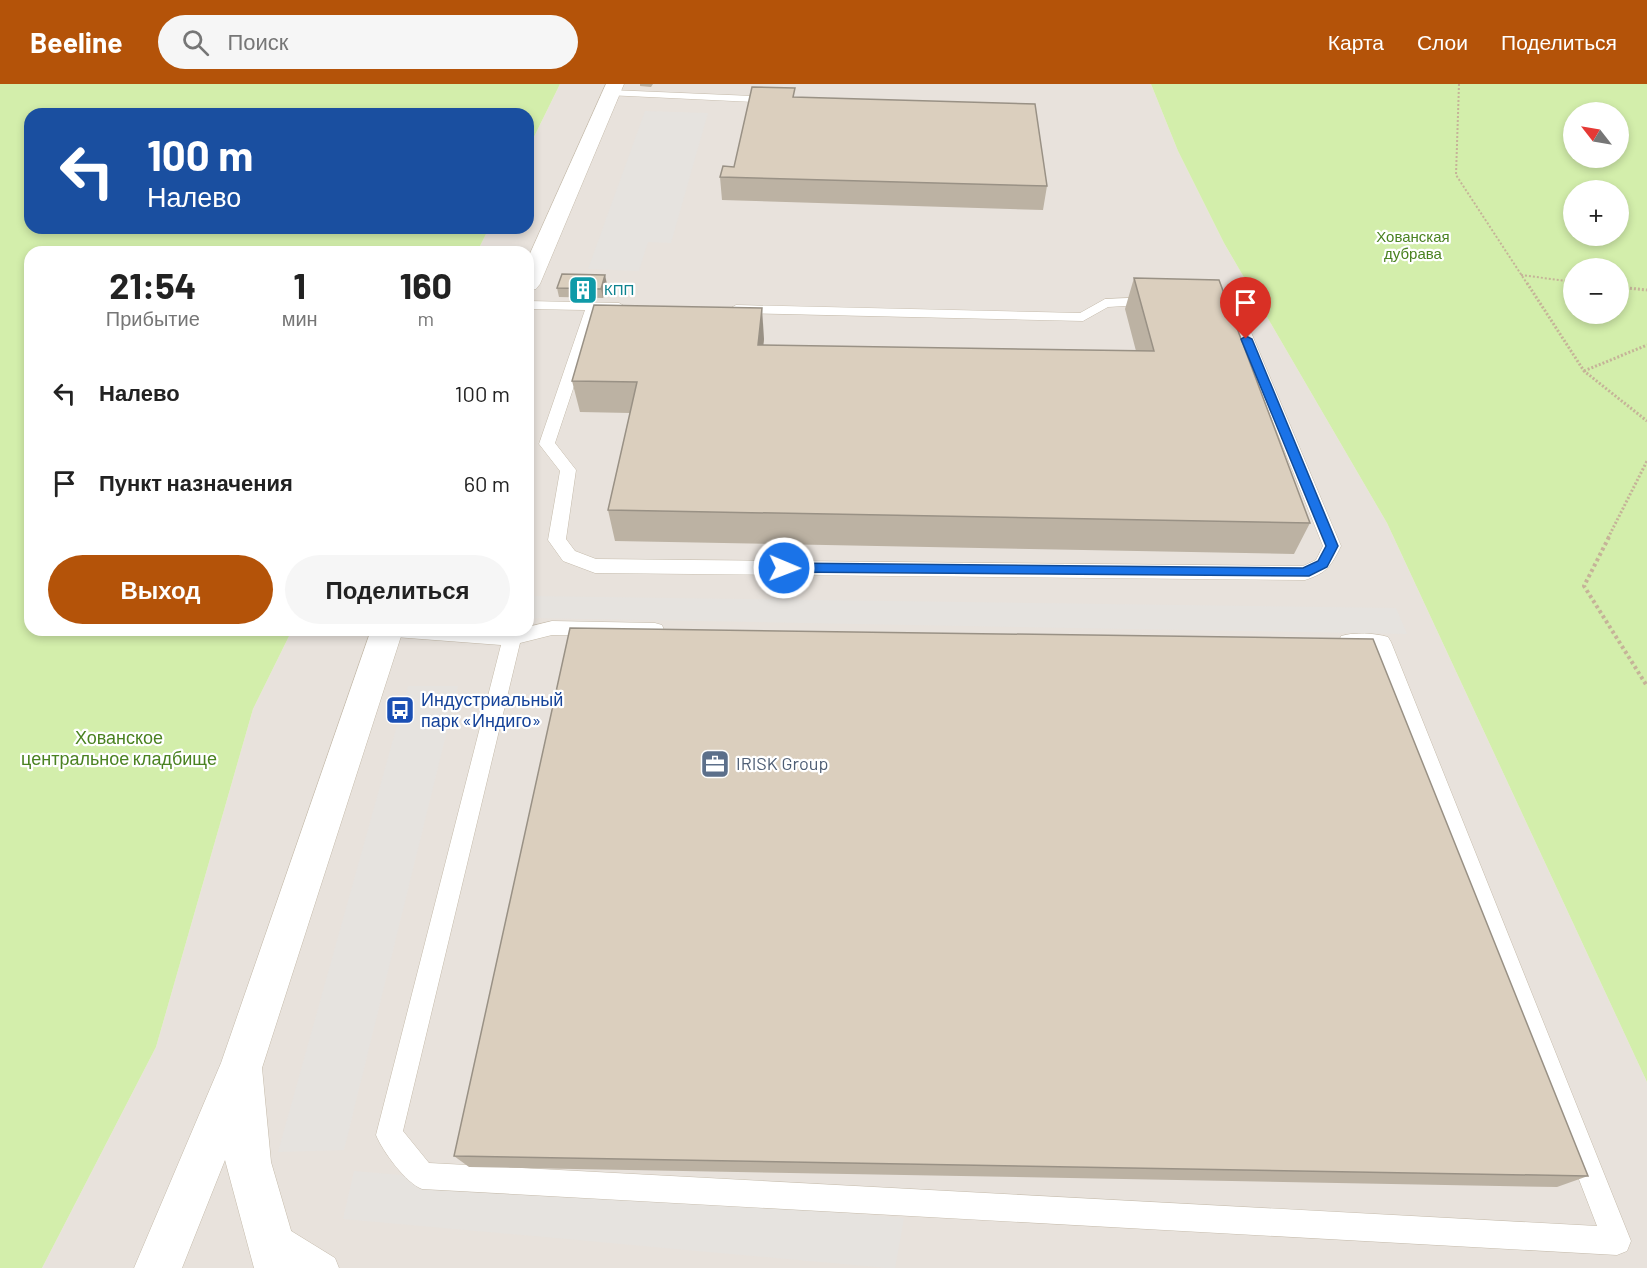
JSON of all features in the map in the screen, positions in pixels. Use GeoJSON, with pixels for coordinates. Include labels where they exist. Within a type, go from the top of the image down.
{"type":"FeatureCollection","features":[{"type":"Feature","properties":{"kind":"street"},"geometry":{"type":"LineString","coordinates":[[534,270],[613,89]]}},
{"type":"Feature","properties":{"kind":"street"},"geometry":{"type":"LineString","coordinates":[[158,1268],[242,1065],[385,636]]}},
{"type":"Feature","properties":{"kind":"street"},"geometry":{"type":"LineString","coordinates":[[242,1065],[248,1162],[273,1249]]}},
{"type":"Feature","properties":{"kind":"lane"},"geometry":{"type":"LineString","coordinates":[[613,89],[786,100]]}},
{"type":"Feature","properties":{"kind":"lane"},"geometry":{"type":"LineString","coordinates":[[594,306],[547,444],[568,471],[557,540],[569,556],[595,566],[1305,573],[1323,564],[1332,546],[1238,318],[1226,306],[1200,300],[1188,300]]}},
{"type":"Feature","properties":{"kind":"lane"},"geometry":{"type":"LineString","coordinates":[[725,309],[1083,317],[1105,303],[1164,301]]}},
{"type":"Feature","properties":{"kind":"lane"},"geometry":{"type":"LineString","coordinates":[[534,305],[630,307]]}},
{"type":"Feature","properties":{"kind":"lane"},"geometry":{"type":"LineString","coordinates":[[534,632],[552,628],[682,630]]}},
{"type":"Feature","properties":{"kind":"lane"},"geometry":{"type":"LineString","coordinates":[[483,636],[512,638],[520,636]]}},
{"type":"Feature","properties":{"kind":"lane"},"geometry":{"type":"LineString","coordinates":[[512,638],[388,1135],[422,1176],[1617,1241],[1381,642],[1321,641]]}},
{"type":"Feature","properties":{"kind":"lane"},"geometry":{"type":"LineString","coordinates":[[273,1249],[326,1268]]}},
{"type":"Feature","properties":{"kind":"path"},"geometry":{"type":"LineString","coordinates":[[1459,84],[1456,175],[1584,371],[1647,421]]}},
{"type":"Feature","properties":{"kind":"path"},"geometry":{"type":"LineString","coordinates":[[1521,275],[1563,281]]}},
{"type":"Feature","properties":{"kind":"path"},"geometry":{"type":"LineString","coordinates":[[1629,289],[1647,291]]}},
{"type":"Feature","properties":{"kind":"path"},"geometry":{"type":"LineString","coordinates":[[1584,371],[1647,345]]}},
{"type":"Feature","properties":{"kind":"path"},"geometry":{"type":"LineString","coordinates":[[1647,461],[1584,586],[1647,686]]}},
{"type":"Feature","properties":{"kind":"shaded area"},"geometry":{"type":"Polygon","coordinates":[[[560,84],[1151,84],[1178,151],[1224,243],[1387,523],[1647,1082],[1647,1268],[42,1268],[156,1047],[253,709],[289,636],[534,636],[534,246],[480,246],[486,234],[534,234],[534,137],[560,84]]]}},
{"type":"Feature","properties":{"kind":"shaded area"},"geometry":{"type":"Polygon","coordinates":[[[645,111],[708,113],[671,243],[648,242],[639,271],[588,269],[645,111]]]}},
{"type":"Feature","properties":{"kind":"shaded area"},"geometry":{"type":"Polygon","coordinates":[[[534,596],[1396,608],[1407,634],[534,618],[534,596]]]}},
{"type":"Feature","properties":{"kind":"shaded area"},"geometry":{"type":"Polygon","coordinates":[[[408,686],[458,686],[344,1150],[278,1152],[408,686]]]}},
{"type":"Feature","properties":{"kind":"shaded area"},"geometry":{"type":"Polygon","coordinates":[[[354,1171],[904,1218],[895,1268],[887,1268],[343,1219],[354,1171]]]}},
{"type":"Feature","properties":{"kind":"green space","name":"Хованское центральное кладбище"},"geometry":{"type":"Polygon","coordinates":[[[0,84],[560,84],[534,137],[534,108],[24,108],[24,234],[486,234],[480,246],[24,246],[24,636],[289,636],[253,709],[156,1047],[42,1268],[0,1268],[0,84]]]}},
{"type":"Feature","properties":{"kind":"green space","name":"Хованская дубрава"},"geometry":{"type":"Polygon","coordinates":[[[1151,84],[1647,84],[1647,1082],[1387,523],[1224,243],[1178,151],[1151,84]]]}},
{"type":"Feature","properties":{"kind":"building"},"geometry":{"type":"Polygon","coordinates":[[[752,87],[795,88],[793,97],[1035,104],[1047,186],[720,177],[723,166],[734,167],[752,87]]]}},
{"type":"Feature","properties":{"kind":"building"},"geometry":{"type":"Polygon","coordinates":[[[562,274],[605,275],[601,289],[557,288],[562,274]]]}},
{"type":"Feature","properties":{"kind":"building"},"geometry":{"type":"Polygon","coordinates":[[[1134,278],[1219,280],[1310,523],[608,510],[637,382],[572,381],[594,305],[762,308],[758,345],[1154,351],[1134,278]]]}},
{"type":"Feature","properties":{"kind":"building"},"geometry":{"type":"Polygon","coordinates":[[[570,628],[1373,639],[1588,1176],[454,1156],[570,628]]]}},
{"type":"Feature","properties":{"kind":"place","name":"КПП"},"geometry":{"type":"Point","coordinates":[583,290]}},
{"type":"Feature","properties":{"kind":"place","name":"Индустриальный парк «Индиго»"},"geometry":{"type":"Point","coordinates":[400,710]}},
{"type":"Feature","properties":{"kind":"place","name":"IRISK Group"},"geometry":{"type":"Point","coordinates":[715,764]}},
{"type":"Feature","properties":{"kind":"route"},"geometry":{"type":"LineString","coordinates":[[784,568],[1305,573],[1323,564],[1332,546],[1246,339]]}}]}
